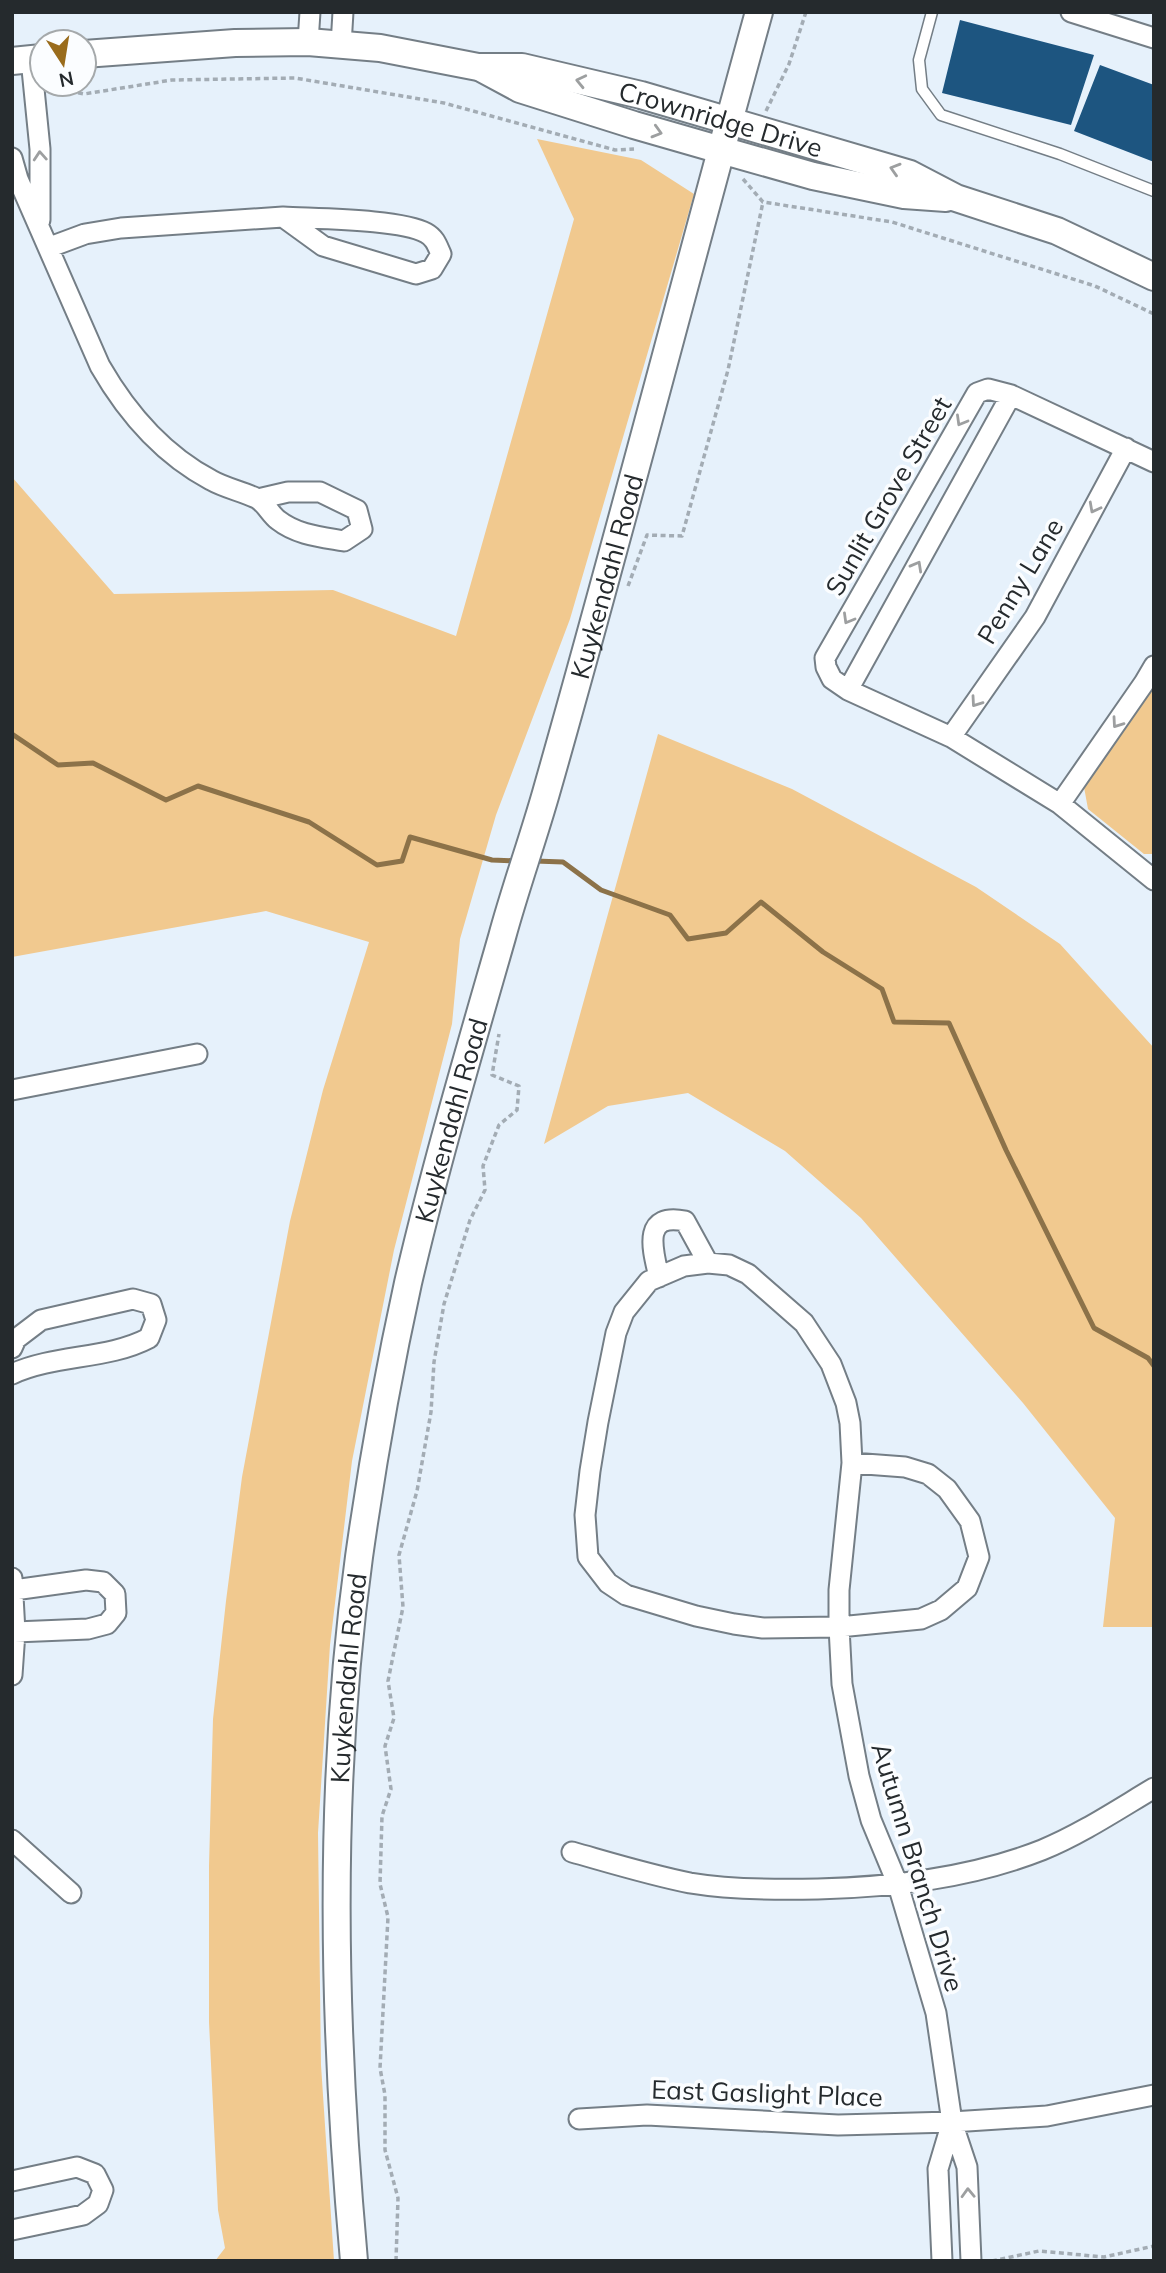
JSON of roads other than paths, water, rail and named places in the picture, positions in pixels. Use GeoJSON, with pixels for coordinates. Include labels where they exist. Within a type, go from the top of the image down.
{"type":"FeatureCollection","features":[{"type":"Feature","properties":{"kind":"main road","name":"Kuykendahl Road"},"geometry":{"type":"LineString","coordinates":[[354,2261],[343,2139],[336,1926],[343,1720],[359,1561],[382,1410],[408,1283],[448,1128],[503,930],[545,798],[759,12]]}},
{"type":"Feature","properties":{"kind":"main road","name":"Crownridge Drive"},"geometry":{"type":"LineString","coordinates":[[98,53],[235,43],[308,42],[415,53],[478,66],[522,67],[641,95],[910,174],[956,198],[1057,231],[1154,277]]}},
{"type":"Feature","properties":{"kind":"main road","name":"Crownridge Drive"},"geometry":{"type":"LineString","coordinates":[[478,66],[520,89],[634,125],[748,169],[813,176],[904,195],[956,198]]}},
{"type":"Feature","properties":{"kind":"street"},"geometry":{"type":"LineString","coordinates":[[308,42],[310,12]]}},
{"type":"Feature","properties":{"kind":"street"},"geometry":{"type":"LineString","coordinates":[[341,45],[343,12]]}},
{"type":"Feature","properties":{"kind":"street"},"geometry":{"type":"LineString","coordinates":[[1071,12],[1154,38]]}},
{"type":"Feature","properties":{"kind":"street"},"geometry":{"type":"LineString","coordinates":[[34,98],[41,176],[40,225]]}},
{"type":"Feature","properties":{"kind":"street"},"geometry":{"type":"LineString","coordinates":[[12,159],[18,179],[100,366],[130,411],[156,441],[188,467],[211,481],[258,499],[279,521],[307,535],[344,541],[362,529],[358,510],[320,492],[288,492],[258,499]]}},
{"type":"Feature","properties":{"kind":"street"},"geometry":{"type":"LineString","coordinates":[[50,247],[85,234],[121,228],[283,217],[395,225],[424,231],[436,240],[441,254],[432,269],[416,274],[398,270],[323,246],[283,217]]}},
{"type":"Feature","properties":{"kind":"street","name":"Sunlit Grove Street"},"geometry":{"type":"LineString","coordinates":[[848,690],[832,679],[825,658],[977,393],[988,389],[1011,394]]}},
{"type":"Feature","properties":{"kind":"street"},"geometry":{"type":"LineString","coordinates":[[1153,877],[1060,804],[951,737],[848,690],[1011,394],[1154,462]]}},
{"type":"Feature","properties":{"kind":"street","name":"Penny Lane"},"geometry":{"type":"LineString","coordinates":[[951,737],[1035,617],[1126,448]]}},
{"type":"Feature","properties":{"kind":"street"},"geometry":{"type":"LineString","coordinates":[[1060,804],[1154,666]]}},
{"type":"Feature","properties":{"kind":"street"},"geometry":{"type":"LineString","coordinates":[[12,1090],[197,1054]]}},
{"type":"Feature","properties":{"kind":"street"},"geometry":{"type":"LineString","coordinates":[[659,1277],[651,1245],[652,1236],[657,1226],[666,1222],[685,1221],[708,1263]]}},
{"type":"Feature","properties":{"kind":"street","name":"Autumn Branch Drive"},"geometry":{"type":"LineString","coordinates":[[839,1628],[763,1628],[696,1616],[626,1595],[608,1583],[588,1557],[586,1515],[598,1422],[616,1333],[624,1312],[649,1281],[684,1266],[708,1263],[729,1265],[748,1274],[804,1323],[831,1364],[846,1403],[852,1463],[841,1567],[839,1628],[842,1684],[859,1776],[871,1820],[898,1885],[936,2013],[952,2122],[967,2166],[971,2261]]}},
{"type":"Feature","properties":{"kind":"street"},"geometry":{"type":"LineString","coordinates":[[12,1348],[16,1339],[41,1320],[133,1299],[151,1304],[156,1320],[149,1338],[135,1346],[45,1363],[12,1374]]}},
{"type":"Feature","properties":{"kind":"street"},"geometry":{"type":"LineString","coordinates":[[839,1628],[921,1619],[941,1610],[967,1588],[979,1557],[970,1521],[947,1489],[928,1474],[905,1467],[852,1463]]}},
{"type":"Feature","properties":{"kind":"street"},"geometry":{"type":"LineString","coordinates":[[12,1675],[15,1632],[13,1584],[86,1580],[103,1582],[115,1594],[116,1613],[107,1624],[88,1629],[15,1632]]}},
{"type":"Feature","properties":{"kind":"street"},"geometry":{"type":"LineString","coordinates":[[572,1852],[703,1884],[786,1890],[898,1885],[991,1867],[1043,1849],[1083,1830],[1154,1788]]}},
{"type":"Feature","properties":{"kind":"street"},"geometry":{"type":"LineString","coordinates":[[12,1840],[71,1893]]}},
{"type":"Feature","properties":{"kind":"street","name":"East Gaslight Place"},"geometry":{"type":"LineString","coordinates":[[579,2119],[647,2115],[838,2125],[952,2122],[1047,2116],[1154,2095]]}},
{"type":"Feature","properties":{"kind":"street","name":"Autumn Branch Drive"},"geometry":{"type":"LineString","coordinates":[[942,2261],[937,2169],[952,2122]]}},
{"type":"Feature","properties":{"kind":"street"},"geometry":{"type":"LineString","coordinates":[[12,2181],[77,2167],[95,2174],[103,2190],[98,2204],[83,2215],[12,2230]]}},
{"type":"Feature","properties":{"kind":"lane"},"geometry":{"type":"LineString","coordinates":[[932,12],[919,60],[922,89],[941,115],[1060,154],[1154,191]]}},
{"type":"Feature","properties":{"kind":"waterway"},"geometry":{"type":"LineString","coordinates":[[12,734],[58,765],[93,763],[166,800],[198,786],[309,822],[377,865],[402,861],[410,837],[492,860],[518,861]]}},
{"type":"Feature","properties":{"kind":"waterway"},"geometry":{"type":"LineString","coordinates":[[535,861],[563,862],[601,890],[670,915],[688,939],[726,933],[761,902],[823,952],[882,989],[894,1022],[949,1023],[1006,1150],[1094,1328],[1148,1358],[1154,1366]]}}]}
